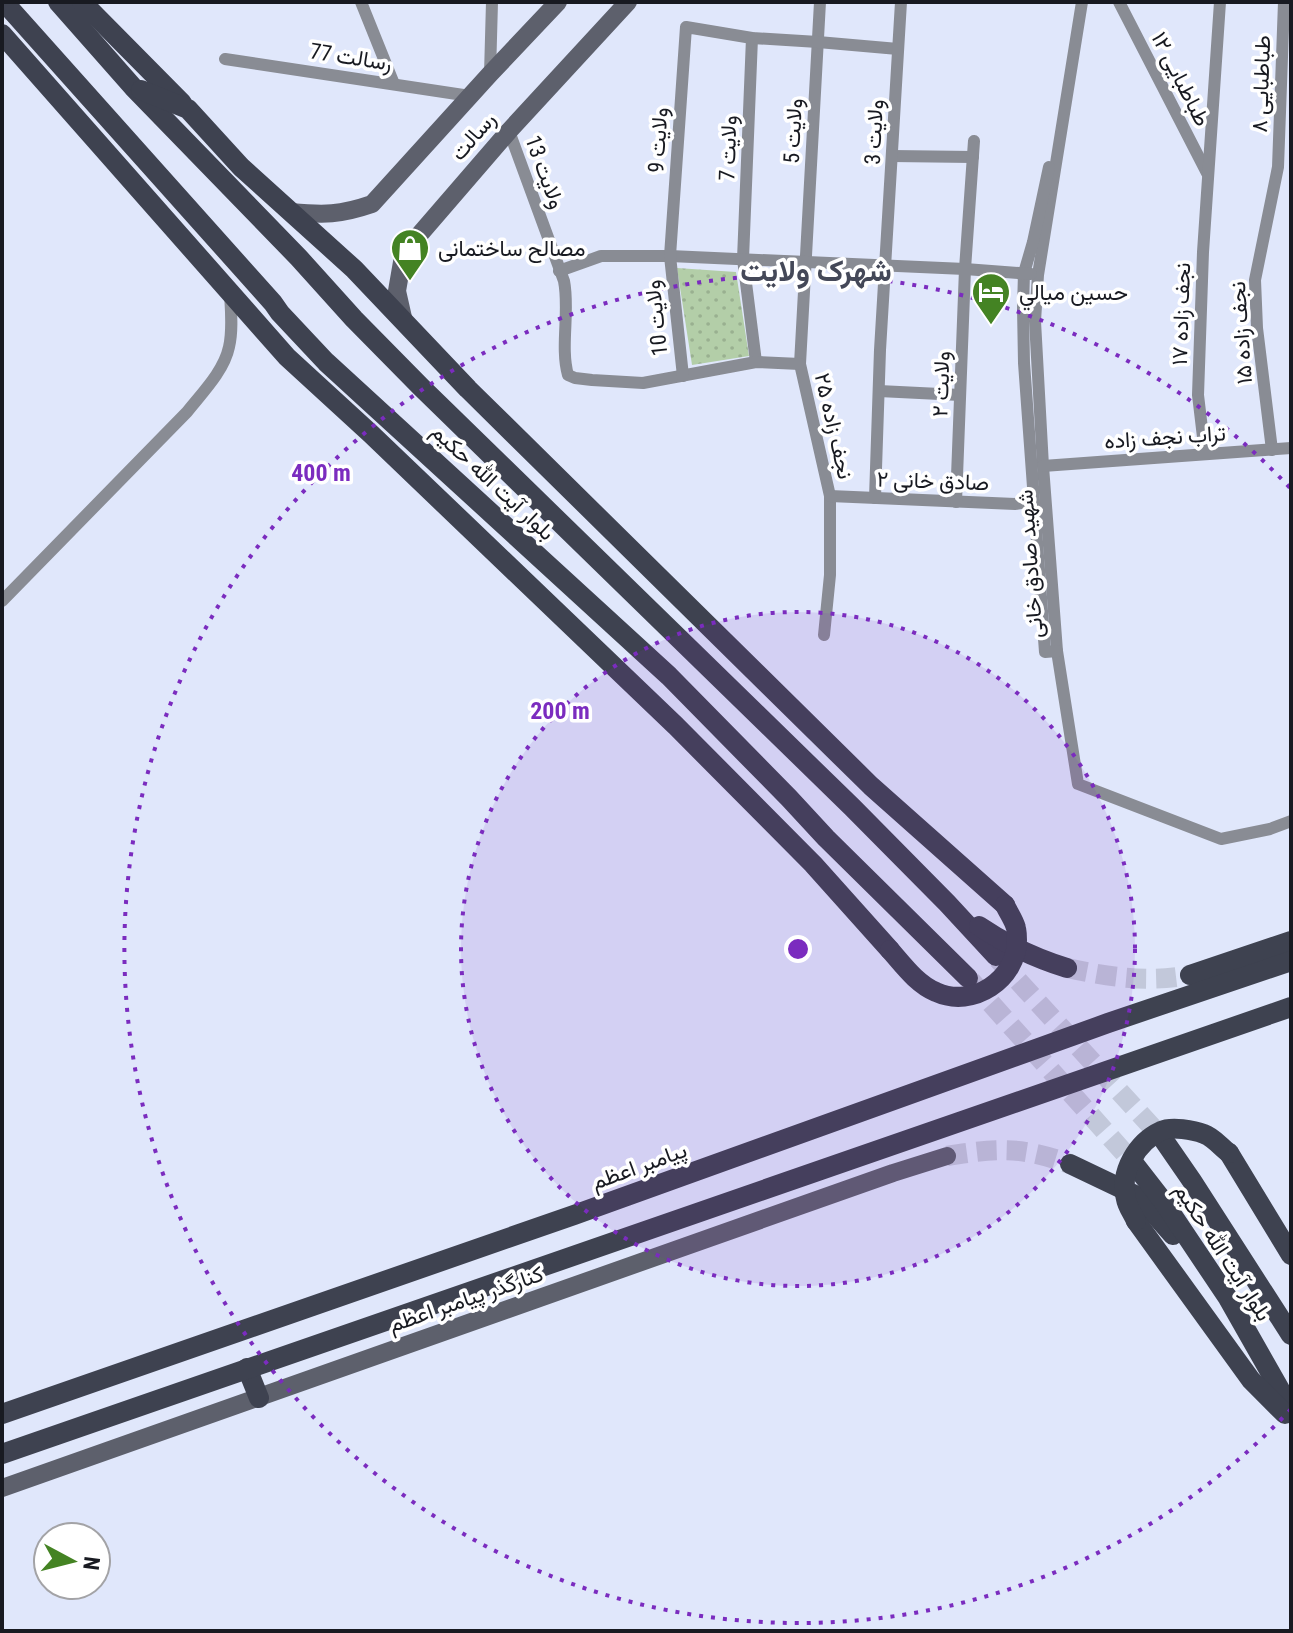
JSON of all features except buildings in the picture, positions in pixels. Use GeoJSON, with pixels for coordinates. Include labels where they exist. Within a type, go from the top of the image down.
{"type":"FeatureCollection","features":[{"type":"Feature","properties":{"kind":"main road","name":"بلوار آیت الله حکیم"},"geometry":{"type":"LineString","coordinates":[[4,2],[326,362],[669,676],[826,838],[968,978]]}},
{"type":"Feature","properties":{"kind":"main road","name":"بلوار آیت الله حکیم"},"geometry":{"type":"LineString","coordinates":[[58,2],[133,87],[354,319],[843,798],[996,956]]}},
{"type":"Feature","properties":{"kind":"main road"},"geometry":{"type":"LineString","coordinates":[[2,34],[287,357],[676,726],[813,864],[914,977],[938,993],[965,998],[987,990],[1004,976],[1017,952],[1017,928],[1005,905],[871,786],[468,389],[354,269],[241,167],[82,2]]}},
{"type":"Feature","properties":{"kind":"main road","name":"رسالت"},"geometry":{"type":"LineString","coordinates":[[291,212],[324,215],[350,212],[372,204],[558,2]]}},
{"type":"Feature","properties":{"kind":"main road","name":"رسالت"},"geometry":{"type":"LineString","coordinates":[[404,322],[397,291],[402,262],[420,234],[509,131],[628,2]]}},
{"type":"Feature","properties":{"kind":"main road"},"geometry":{"type":"LineString","coordinates":[[23,58],[38,66],[95,123],[120,131]]}},
{"type":"Feature","properties":{"kind":"main road"},"geometry":{"type":"LineString","coordinates":[[133,87],[188,109]]}},
{"type":"Feature","properties":{"kind":"main road"},"geometry":{"type":"LineString","coordinates":[[647,565],[679,638]]}},
{"type":"Feature","properties":{"kind":"main road"},"geometry":{"type":"LineString","coordinates":[[947,903],[1003,942],[1040,960],[1067,968]]}},
{"type":"Feature","properties":{"kind":"main road"},"geometry":{"type":"LineString","coordinates":[[1190,975],[1291,941]]}},
{"type":"Feature","properties":{"kind":"main road","name":"پیامبر اعظم"},"geometry":{"type":"LineString","coordinates":[[2,1414],[574,1215],[1093,1028],[1291,961]]}},
{"type":"Feature","properties":{"kind":"main road"},"geometry":{"type":"LineString","coordinates":[[2,1454],[1291,1007]]}},
{"type":"Feature","properties":{"kind":"main road"},"geometry":{"type":"LineString","coordinates":[[1291,1255],[1229,1153],[1205,1134],[1163,1129],[1140,1146],[1125,1178],[1126,1199],[1136,1221],[1251,1380],[1291,1419]]}},
{"type":"Feature","properties":{"kind":"main road","name":"بلوار آیت الله حکیم"},"geometry":{"type":"LineString","coordinates":[[1163,1139],[1291,1335]]}},
{"type":"Feature","properties":{"kind":"main road","name":"کنارگذر پیامبر اعظم"},"geometry":{"type":"LineString","coordinates":[[2,1488],[947,1156]]}},
{"type":"Feature","properties":{"kind":"main road"},"geometry":{"type":"LineString","coordinates":[[1070,1164],[1135,1195],[1228,1298]]}},
{"type":"Feature","properties":{"kind":"main road","name":"بلوار آیت الله حکیم"},"geometry":{"type":"LineString","coordinates":[[1135,1165],[1228,1298],[1291,1409]]}},
{"type":"Feature","properties":{"kind":"main road"},"geometry":{"type":"LineString","coordinates":[[247,1368],[259,1398]]}},
{"type":"Feature","properties":{"kind":"street"},"geometry":{"type":"LineString","coordinates":[[361,2],[394,84]]}},
{"type":"Feature","properties":{"kind":"street"},"geometry":{"type":"LineString","coordinates":[[490,74],[492,2]]}},
{"type":"Feature","properties":{"kind":"street","name":"ولایت 5"},"geometry":{"type":"LineString","coordinates":[[800,364],[820,2]]}},
{"type":"Feature","properties":{"kind":"street","name":"ولایت 3"},"geometry":{"type":"LineString","coordinates":[[875,498],[901,2]]}},
{"type":"Feature","properties":{"kind":"street","name":"شهید صادق خانی"},"geometry":{"type":"LineString","coordinates":[[1073,2],[1054,141],[1024,273],[1024,363],[1045,652],[1057,651],[1035,321],[1038,275],[1082,2]]}},
{"type":"Feature","properties":{"kind":"street","name":"طباطبایی ۱۲"},"geometry":{"type":"LineString","coordinates":[[1119,2],[1208,175]]}},
{"type":"Feature","properties":{"kind":"street","name":"نجف زاده ۱۷"},"geometry":{"type":"LineString","coordinates":[[1205,454],[1198,395],[1203,252],[1220,2]]}},
{"type":"Feature","properties":{"kind":"street","name":"طباطبایی ۸"},"geometry":{"type":"LineString","coordinates":[[1284,2],[1284,166]]}},
{"type":"Feature","properties":{"kind":"street","name":"ولایت 9"},"geometry":{"type":"LineString","coordinates":[[670,256],[686,27],[752,38]]}},
{"type":"Feature","properties":{"kind":"street"},"geometry":{"type":"LineString","coordinates":[[752,38],[898,49]]}},
{"type":"Feature","properties":{"kind":"street","name":"ولایت 7"},"geometry":{"type":"LineString","coordinates":[[752,38],[743,259],[756,362]]}},
{"type":"Feature","properties":{"kind":"street","name":"رسالت 77"},"geometry":{"type":"LineString","coordinates":[[225,59],[470,96]]}},
{"type":"Feature","properties":{"kind":"street","name":"ولایت 13"},"geometry":{"type":"LineString","coordinates":[[509,131],[564,281],[567,295],[568,375],[631,383],[683,376]]}},
{"type":"Feature","properties":{"kind":"street","name":"ولایت ۲"},"geometry":{"type":"LineString","coordinates":[[956,502],[965,269],[974,141]]}},
{"type":"Feature","properties":{"kind":"street"},"geometry":{"type":"LineString","coordinates":[[892,156],[973,157]]}},
{"type":"Feature","properties":{"kind":"street","name":"نجف زاده ۱۵"},"geometry":{"type":"LineString","coordinates":[[1272,450],[1257,328],[1255,280],[1284,166]]}},
{"type":"Feature","properties":{"kind":"street"},"geometry":{"type":"LineString","coordinates":[[559,271],[601,256],[670,256],[1038,275]]}},
{"type":"Feature","properties":{"kind":"street","name":"ولایت 10"},"geometry":{"type":"LineString","coordinates":[[670,256],[683,376]]}},
{"type":"Feature","properties":{"kind":"street"},"geometry":{"type":"LineString","coordinates":[[2,601],[187,412],[209,384],[229,349],[230,294]]}},
{"type":"Feature","properties":{"kind":"street"},"geometry":{"type":"LineString","coordinates":[[683,376],[756,362],[800,364]]}},
{"type":"Feature","properties":{"kind":"street","name":"نجف زاده ۲۵"},"geometry":{"type":"LineString","coordinates":[[800,364],[830,496],[830,575],[824,635]]}},
{"type":"Feature","properties":{"kind":"street"},"geometry":{"type":"LineString","coordinates":[[879,391],[960,395]]}},
{"type":"Feature","properties":{"kind":"street","name":"تراب نجف زاده"},"geometry":{"type":"LineString","coordinates":[[1043,466],[1291,448]]}},
{"type":"Feature","properties":{"kind":"street","name":"صادق خانی ۲"},"geometry":{"type":"LineString","coordinates":[[830,496],[1015,504],[1033,501]]}},
{"type":"Feature","properties":{"kind":"street"},"geometry":{"type":"LineString","coordinates":[[1057,651],[1078,784],[1221,839],[1270,829],[1291,821]]}},
{"type":"Feature","properties":{"kind":"green space"},"geometry":{"type":"Polygon","coordinates":[[[677,268],[736,272],[749,356],[692,365],[677,268]]]}},
{"type":"Feature","properties":{"kind":"tunnel"},"geometry":{"type":"LineString","coordinates":[[998,959],[1163,1139]]}},
{"type":"Feature","properties":{"kind":"tunnel"},"geometry":{"type":"LineString","coordinates":[[1067,968],[1128,978],[1158,979],[1190,975]]}},
{"type":"Feature","properties":{"kind":"tunnel"},"geometry":{"type":"LineString","coordinates":[[971,981],[1135,1165]]}},
{"type":"Feature","properties":{"kind":"tunnel"},"geometry":{"type":"LineString","coordinates":[[947,1156],[1009,1150],[1070,1164]]}},
{"type":"Feature","properties":{"kind":"place","name":"مصالح ساختمانی"},"geometry":{"type":"Point","coordinates":[410,282]}},
{"type":"Feature","properties":{"kind":"place","name":"حسين ميالي"},"geometry":{"type":"Point","coordinates":[991,326]}},
{"type":"Feature","properties":{"kind":"district","name":"شهرک ولایت"},"geometry":{"type":"Point","coordinates":[816,270]}}]}
